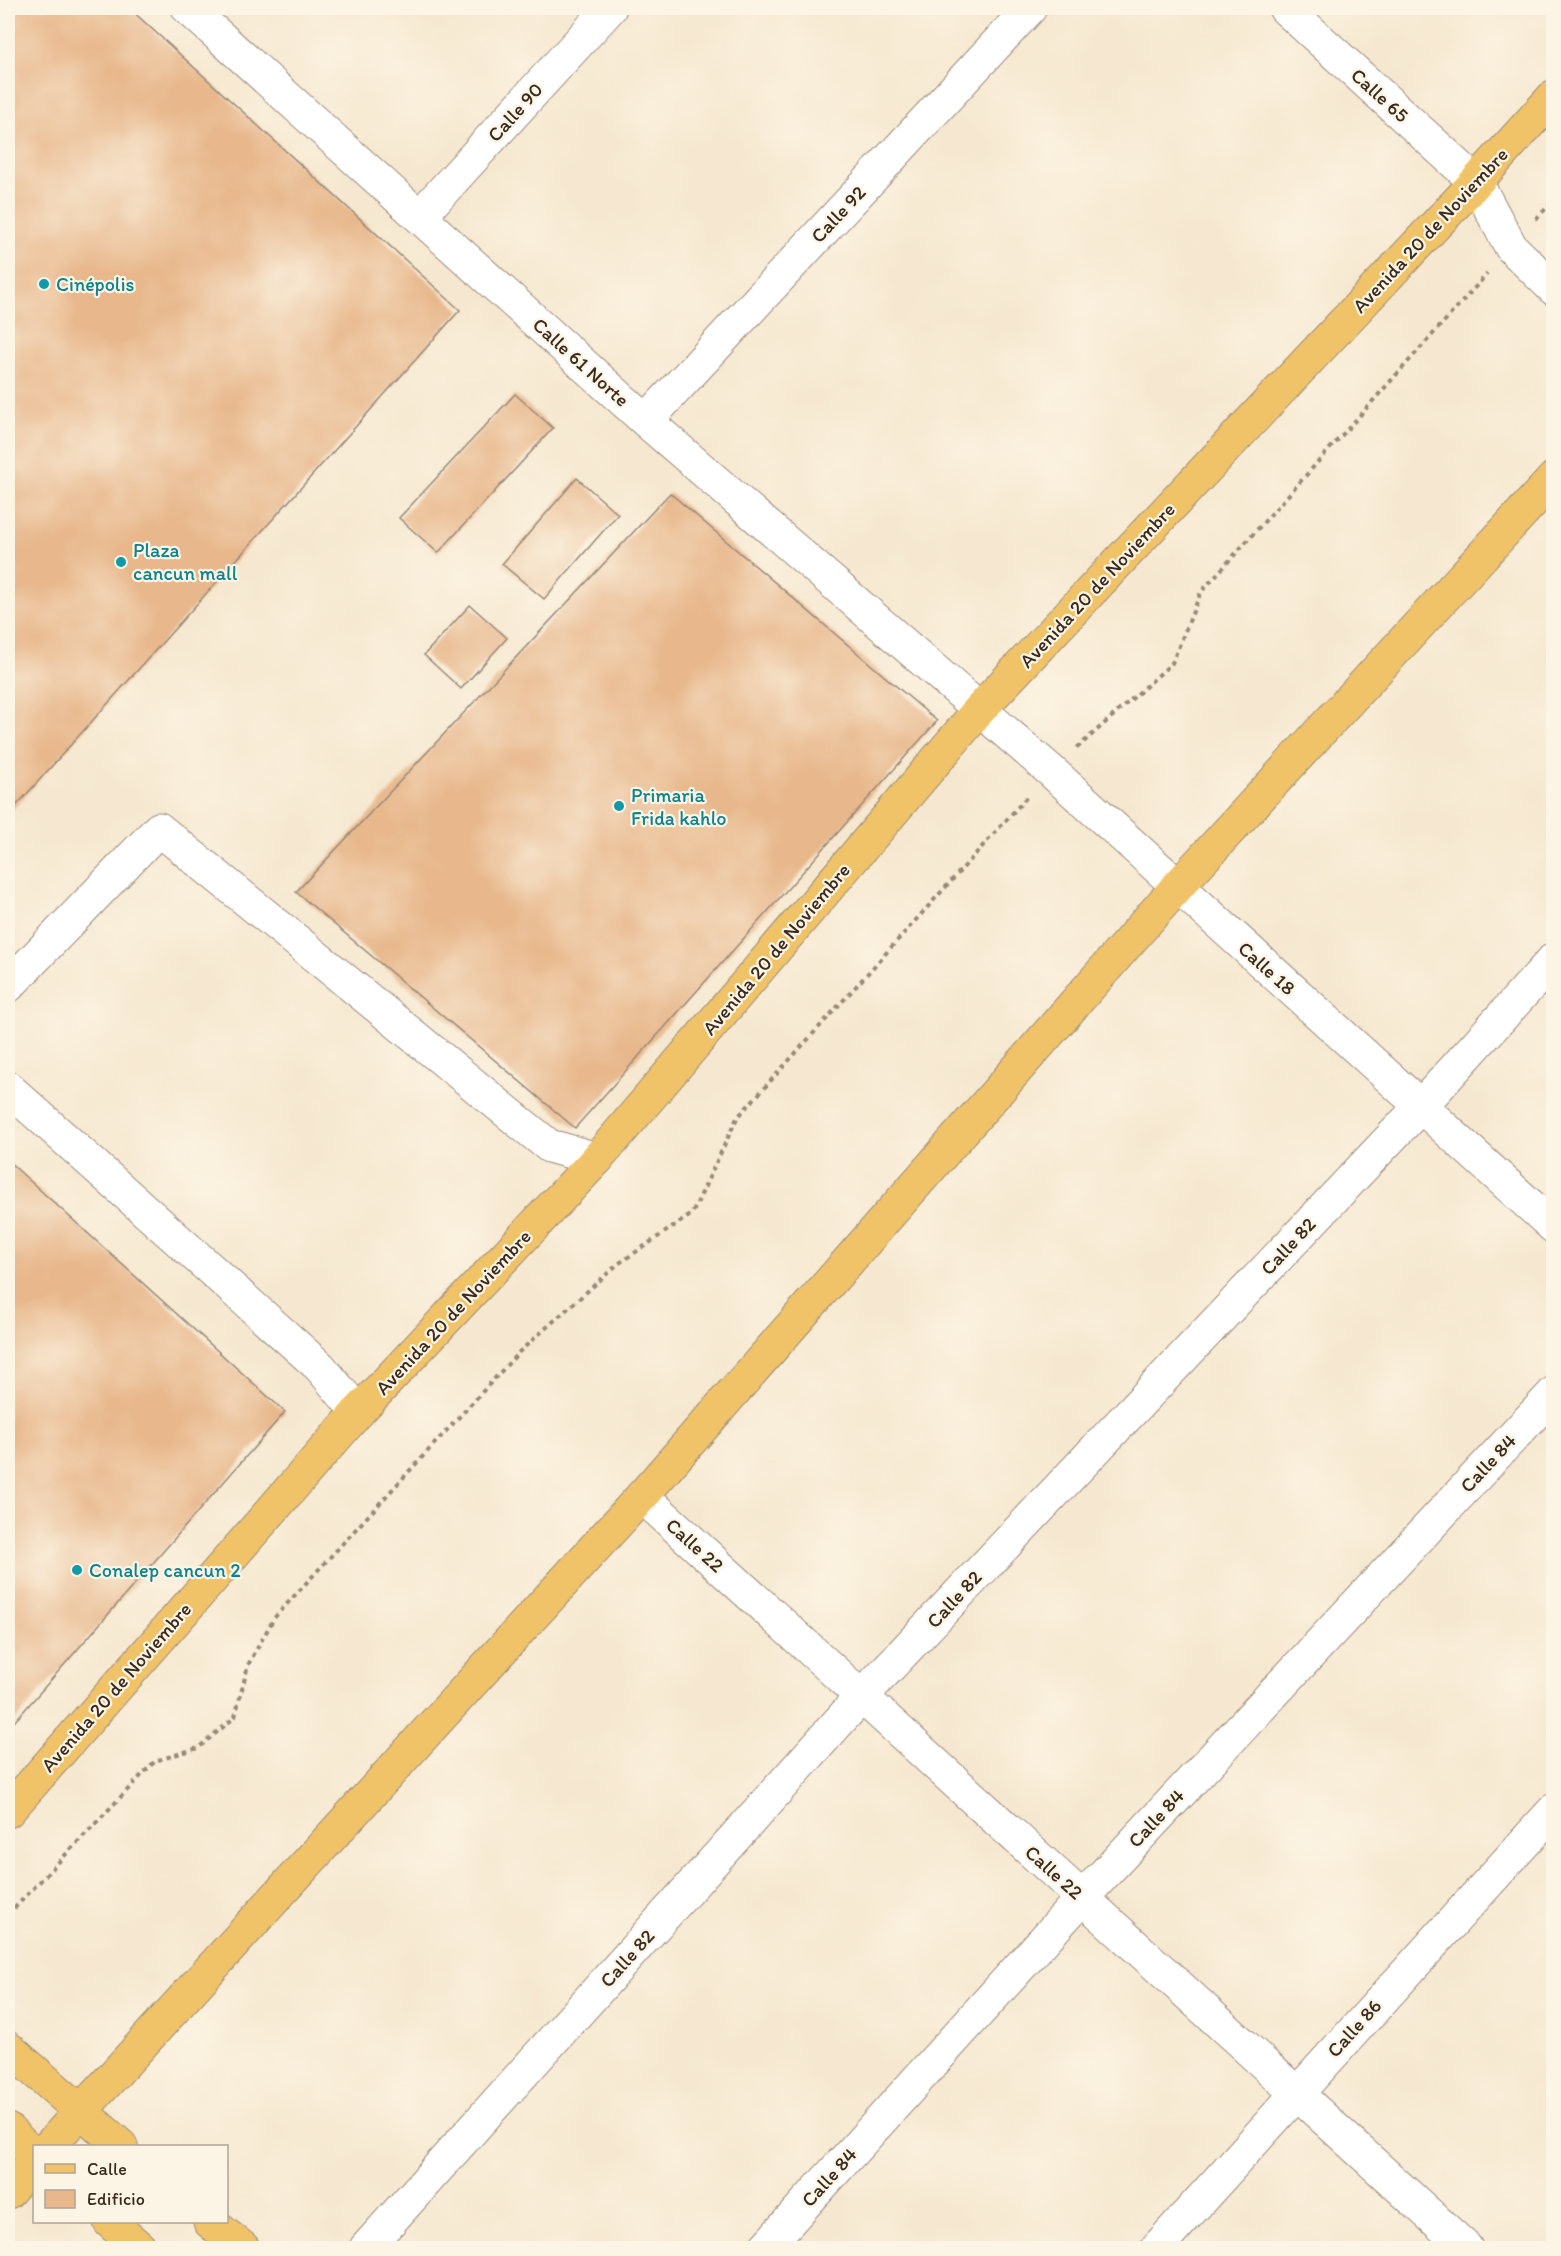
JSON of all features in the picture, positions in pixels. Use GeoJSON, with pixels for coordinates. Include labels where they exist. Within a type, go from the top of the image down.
{"type":"FeatureCollection","features":[{"type":"Feature","properties":{"kind":"main road","name":"Avenida 20 de Noviembre"},"geometry":{"type":"LineString","coordinates":[[8,1811],[358,1412],[597,1159],[980,710],[1554,96]]}},
{"type":"Feature","properties":{"kind":"main road"},"geometry":{"type":"LineString","coordinates":[[50,2145],[81,2114],[642,1496],[1177,887],[1554,478]]}},
{"type":"Feature","properties":{"kind":"main road"},"geometry":{"type":"LineString","coordinates":[[8,2048],[81,2114],[120,2145]]}},
{"type":"Feature","properties":{"kind":"main road"},"geometry":{"type":"LineString","coordinates":[[8,2130],[33,2154]]}},
{"type":"Feature","properties":{"kind":"main road"},"geometry":{"type":"LineString","coordinates":[[8,2192],[33,2163]]}},
{"type":"Feature","properties":{"kind":"main road"},"geometry":{"type":"LineString","coordinates":[[111,2223],[140,2248]]}},
{"type":"Feature","properties":{"kind":"main road"},"geometry":{"type":"LineString","coordinates":[[211,2223],[243,2248]]}},
{"type":"Feature","properties":{"kind":"street","name":"Calle 90"},"geometry":{"type":"LineString","coordinates":[[420,216],[610,8]]}},
{"type":"Feature","properties":{"kind":"street","name":"Calle 92"},"geometry":{"type":"LineString","coordinates":[[646,421],[1030,8]]}},
{"type":"Feature","properties":{"kind":"street","name":"Calle 65"},"geometry":{"type":"LineString","coordinates":[[1285,8],[1476,182],[1511,247],[1554,289]]}},
{"type":"Feature","properties":{"kind":"street","name":"Calle 61 Norte"},"geometry":{"type":"LineString","coordinates":[[203,12],[420,216],[646,421],[980,710]]}},
{"type":"Feature","properties":{"kind":"street","name":"Calle 18"},"geometry":{"type":"LineString","coordinates":[[980,710],[1051,771],[1554,1227]]}},
{"type":"Feature","properties":{"kind":"street"},"geometry":{"type":"LineString","coordinates":[[8,986],[159,829],[549,1146],[597,1159]]}},
{"type":"Feature","properties":{"kind":"street","name":"Calle 82"},"geometry":{"type":"LineString","coordinates":[[366,2248],[861,1697],[1420,1107],[1554,959]]}},
{"type":"Feature","properties":{"kind":"street"},"geometry":{"type":"LineString","coordinates":[[8,1088],[320,1367],[358,1412]]}},
{"type":"Feature","properties":{"kind":"street","name":"Calle 84"},"geometry":{"type":"LineString","coordinates":[[765,2248],[1082,1898],[1554,1393]]}},
{"type":"Feature","properties":{"kind":"street","name":"Calle 22"},"geometry":{"type":"LineString","coordinates":[[642,1496],[1466,2248]]}},
{"type":"Feature","properties":{"kind":"street","name":"Calle 86"},"geometry":{"type":"LineString","coordinates":[[1157,2248],[1554,1810]]}},
{"type":"Feature","properties":{"kind":"path"},"geometry":{"type":"LineString","coordinates":[[8,1915],[154,1761],[198,1748],[235,1718],[248,1665],[274,1618],[519,1352],[618,1264],[692,1214],[737,1118],[1051,771],[1172,663],[1201,592],[1554,200]]}},
{"type":"Feature","properties":{"kind":"building","name":"Plaza cancun mall"},"geometry":{"type":"Polygon","coordinates":[[[8,8],[129,8],[460,310],[8,815],[8,8]]]}},
{"type":"Feature","properties":{"kind":"building"},"geometry":{"type":"Polygon","coordinates":[[[515,394],[553,428],[438,553],[399,518],[515,394]]]}},
{"type":"Feature","properties":{"kind":"building"},"geometry":{"type":"Polygon","coordinates":[[[577,478],[618,514],[544,599],[502,564],[577,478]]]}},
{"type":"Feature","properties":{"kind":"building","name":"Primaria Frida kahlo"},"geometry":{"type":"Polygon","coordinates":[[[670,493],[937,721],[575,1128],[296,892],[670,493]]]}},
{"type":"Feature","properties":{"kind":"building"},"geometry":{"type":"Polygon","coordinates":[[[470,605],[507,638],[461,689],[424,655],[470,605]]]}},
{"type":"Feature","properties":{"kind":"building","name":"Conalep cancun 2"},"geometry":{"type":"Polygon","coordinates":[[[8,1161],[285,1412],[8,1729],[8,1161]]]}},
{"type":"Feature","properties":{"kind":"place","name":"Cinépolis"},"geometry":{"type":"Point","coordinates":[44,284]}},
{"type":"Feature","properties":{"kind":"place","name":"Plaza cancun mall"},"geometry":{"type":"Point","coordinates":[121,562]}},
{"type":"Feature","properties":{"kind":"place","name":"Primaria Frida kahlo"},"geometry":{"type":"Point","coordinates":[619,806]}},
{"type":"Feature","properties":{"kind":"place","name":"Conalep cancun 2"},"geometry":{"type":"Point","coordinates":[77,1570]}}]}
